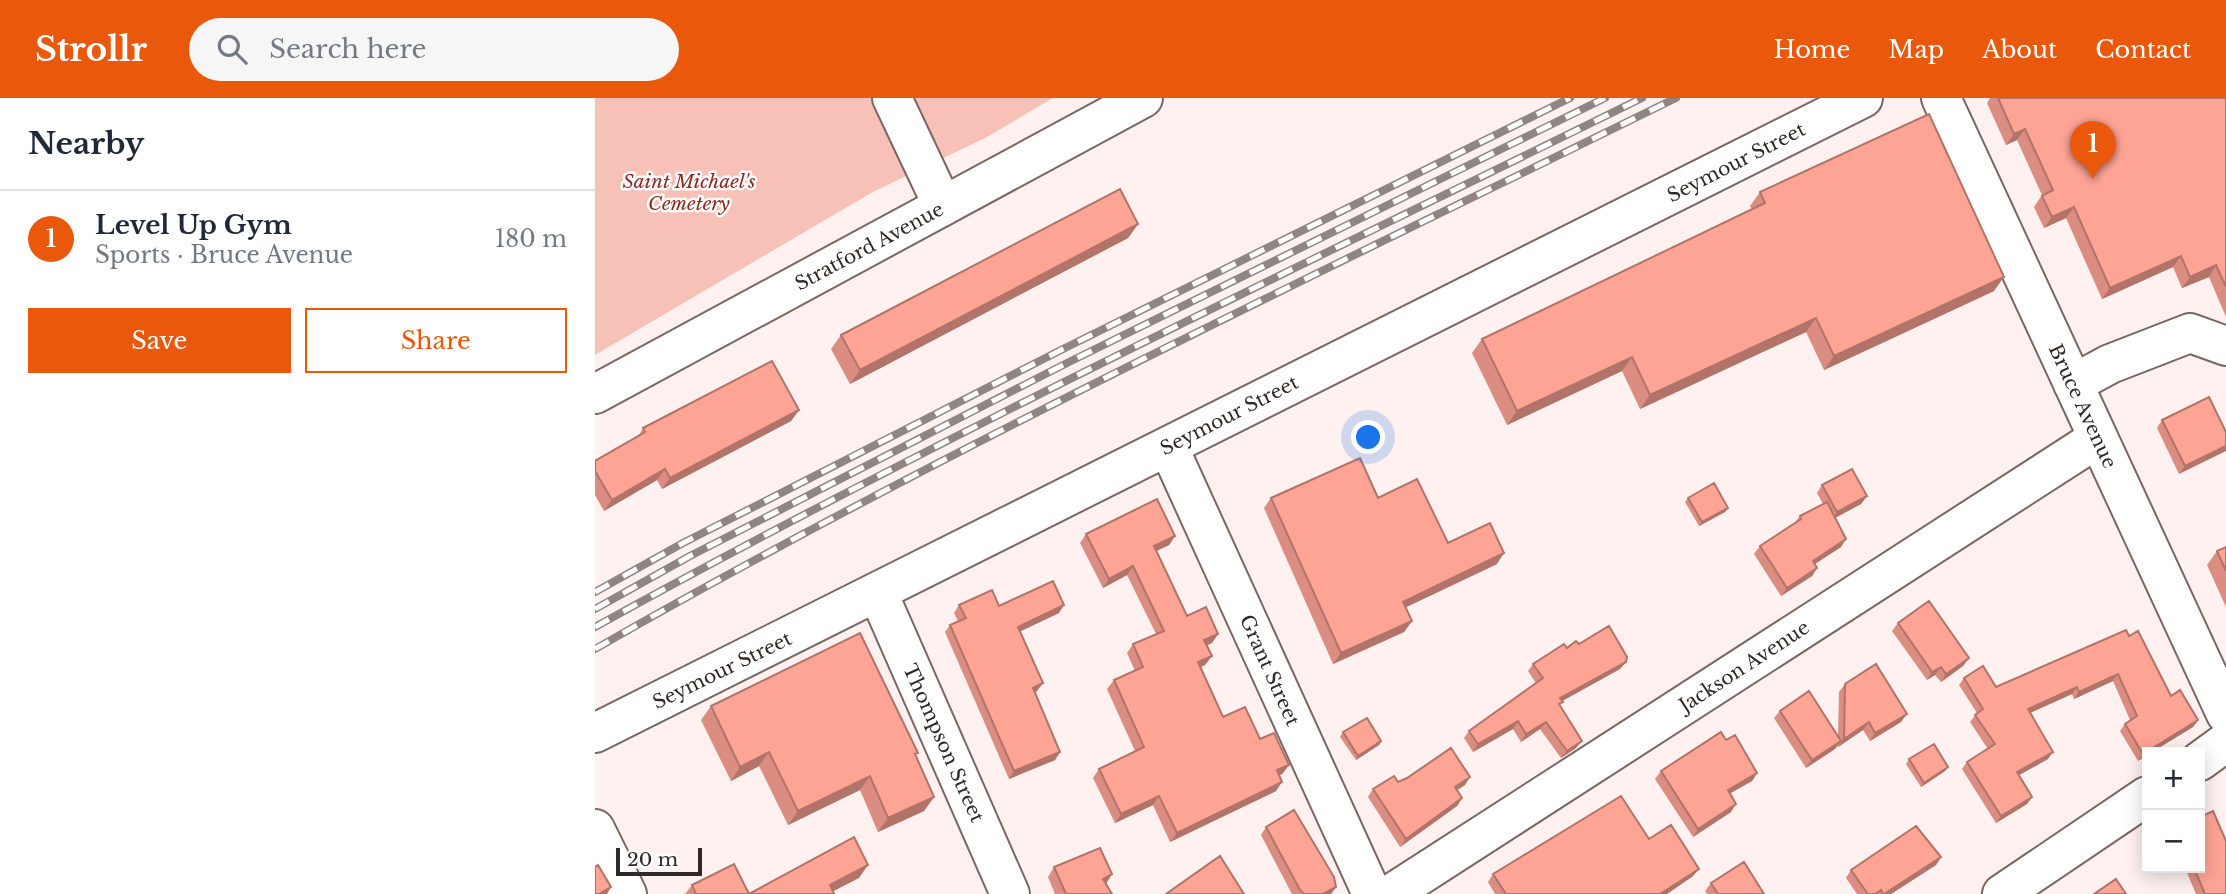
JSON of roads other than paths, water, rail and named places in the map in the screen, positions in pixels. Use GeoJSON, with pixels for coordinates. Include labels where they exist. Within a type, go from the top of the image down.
{"type":"FeatureCollection","features":[{"type":"Feature","properties":{"kind":"street"},"geometry":{"type":"LineString","coordinates":[[892,98],[943,206]]}},
{"type":"Feature","properties":{"kind":"street","name":"Stratford Avenue"},"geometry":{"type":"LineString","coordinates":[[595,394],[1143,98]]}},
{"type":"Feature","properties":{"kind":"street","name":"Seymour Street"},"geometry":{"type":"LineString","coordinates":[[595,733],[1863,98]]}},
{"type":"Feature","properties":{"kind":"street","name":"Bruce Avenue"},"geometry":{"type":"LineString","coordinates":[[1952,102],[2073,384],[2226,714]]}},
{"type":"Feature","properties":{"kind":"street"},"geometry":{"type":"LineString","coordinates":[[2073,384],[2110,363],[2190,333],[2226,346]]}},
{"type":"Feature","properties":{"kind":"street","name":"Jackson Avenue"},"geometry":{"type":"LineString","coordinates":[[1391,894],[2098,438]]}},
{"type":"Feature","properties":{"kind":"street","name":"Grant Street"},"geometry":{"type":"LineString","coordinates":[[1168,446],[1372,894]]}},
{"type":"Feature","properties":{"kind":"street","name":"Thompson Street"},"geometry":{"type":"LineString","coordinates":[[878,593],[1010,894]]}},
{"type":"Feature","properties":{"kind":"street"},"geometry":{"type":"LineString","coordinates":[[2205,757],[2226,742]]}},
{"type":"Feature","properties":{"kind":"street"},"geometry":{"type":"LineString","coordinates":[[2005,893],[2142,799]]}},
{"type":"Feature","properties":{"kind":"street"},"geometry":{"type":"LineString","coordinates":[[595,829],[627,894]]}},
{"type":"Feature","properties":{"kind":"railway"},"geometry":{"type":"LineString","coordinates":[[595,592],[683,543],[1063,349],[1570,98]]}},
{"type":"Feature","properties":{"kind":"railway"},"geometry":{"type":"LineString","coordinates":[[595,609],[690,556],[1069,362],[1605,98]]}},
{"type":"Feature","properties":{"kind":"railway"},"geometry":{"type":"LineString","coordinates":[[595,627],[984,422],[1642,98]]}},
{"type":"Feature","properties":{"kind":"railway"},"geometry":{"type":"LineString","coordinates":[[595,649],[727,575],[996,433],[1676,98]]}},
{"type":"Feature","properties":{"kind":"place","name":"Level Up Gym"},"geometry":{"type":"Point","coordinates":[2093,179]}},
{"type":"Feature","properties":{"kind":"park label","name":"Saint Michael's Cemetery"},"geometry":{"type":"Point","coordinates":[689,192]}}]}
